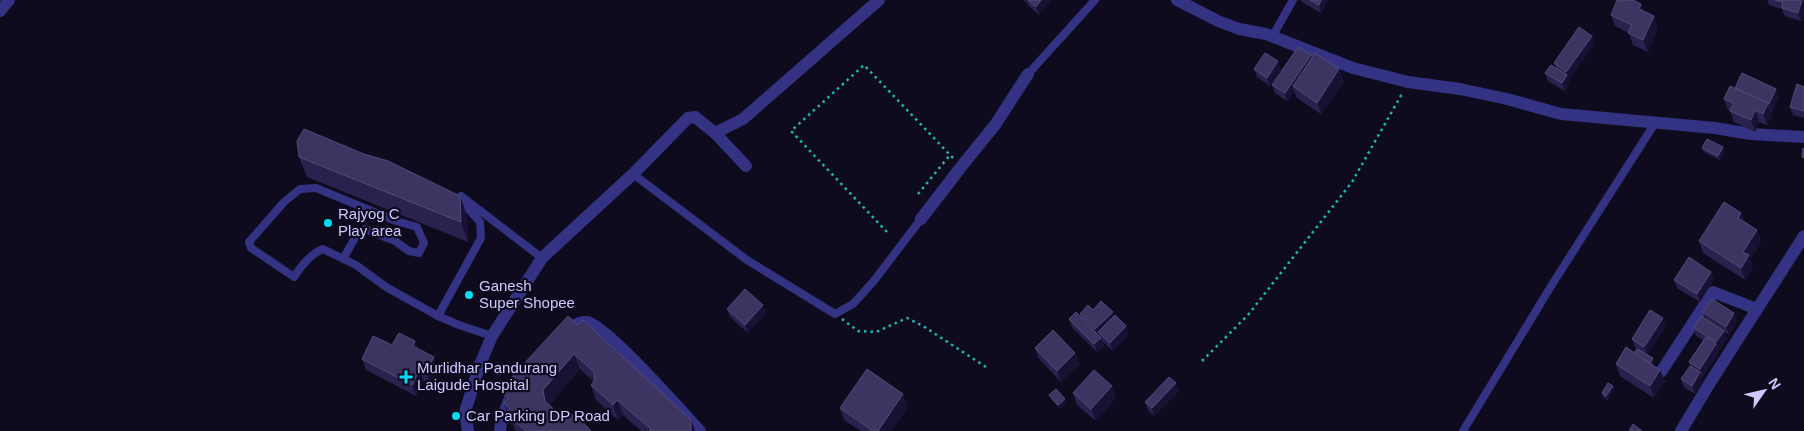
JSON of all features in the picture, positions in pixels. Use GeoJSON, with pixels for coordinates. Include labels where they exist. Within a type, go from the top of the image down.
{"type":"FeatureCollection","features":[{"type":"Feature","properties":{"kind":"street"},"geometry":{"type":"LineString","coordinates":[[0,11],[9,0]]}},
{"type":"Feature","properties":{"kind":"street"},"geometry":{"type":"LineString","coordinates":[[715,134],[743,119],[879,0]]}},
{"type":"Feature","properties":{"kind":"street"},"geometry":{"type":"LineString","coordinates":[[1177,0],[1218,21],[1239,29],[1272,37],[1353,68],[1408,82],[1488,95],[1560,114],[1715,128],[1751,134],[1804,137]]}},
{"type":"Feature","properties":{"kind":"street"},"geometry":{"type":"LineString","coordinates":[[921,219],[996,125],[1028,74]]}},
{"type":"Feature","properties":{"kind":"street"},"geometry":{"type":"LineString","coordinates":[[468,431],[465,412],[479,368],[492,336],[542,258],[632,174],[688,118],[695,117],[715,134],[746,166]]}},
{"type":"Feature","properties":{"kind":"street"},"geometry":{"type":"LineString","coordinates":[[1681,431],[1804,236]]}},
{"type":"Feature","properties":{"kind":"street"},"geometry":{"type":"LineString","coordinates":[[1661,372],[1713,292],[1757,309]]}},
{"type":"Feature","properties":{"kind":"street"},"geometry":{"type":"LineString","coordinates":[[555,344],[574,325],[586,322],[593,323],[625,351],[700,431]]}},
{"type":"Feature","properties":{"kind":"street"},"geometry":{"type":"LineString","coordinates":[[500,431],[501,421],[516,381]]}},
{"type":"Feature","properties":{"kind":"lane"},"geometry":{"type":"LineString","coordinates":[[1028,74],[1095,0]]}},
{"type":"Feature","properties":{"kind":"lane"},"geometry":{"type":"LineString","coordinates":[[1272,37],[1293,0]]}},
{"type":"Feature","properties":{"kind":"lane"},"geometry":{"type":"LineString","coordinates":[[1463,431],[1553,283],[1655,123]]}},
{"type":"Feature","properties":{"kind":"lane"},"geometry":{"type":"LineString","coordinates":[[632,174],[747,260],[835,314],[854,304],[921,219]]}},
{"type":"Feature","properties":{"kind":"lane"},"geometry":{"type":"LineString","coordinates":[[343,259],[356,236],[365,230],[394,241],[409,251],[419,253],[424,243],[418,227],[396,221],[316,188],[300,189],[284,202],[249,242],[251,248],[294,277],[316,251],[323,249],[343,259],[356,265],[386,287],[438,316],[492,336]]}},
{"type":"Feature","properties":{"kind":"lane"},"geometry":{"type":"LineString","coordinates":[[461,196],[542,258]]}},
{"type":"Feature","properties":{"kind":"lane"},"geometry":{"type":"LineString","coordinates":[[438,316],[481,238],[480,222],[477,218],[466,206],[448,199]]}},
{"type":"Feature","properties":{"kind":"path"},"geometry":{"type":"LineString","coordinates":[[887,232],[791,131],[864,65],[961,167]]}},
{"type":"Feature","properties":{"kind":"path"},"geometry":{"type":"LineString","coordinates":[[1202,360],[1248,315],[1352,182],[1408,82]]}},
{"type":"Feature","properties":{"kind":"path"},"geometry":{"type":"LineString","coordinates":[[918,194],[950,155]]}},
{"type":"Feature","properties":{"kind":"path"},"geometry":{"type":"LineString","coordinates":[[835,314],[858,331],[876,332],[907,318],[924,326],[986,367]]}},
{"type":"Feature","properties":{"kind":"building"},"geometry":{"type":"Polygon","coordinates":[[[1028,0],[1041,0],[1036,7],[1028,0]]]}},
{"type":"Feature","properties":{"kind":"building"},"geometry":{"type":"Polygon","coordinates":[[[1310,0],[1321,0],[1319,5],[1310,0]]]}},
{"type":"Feature","properties":{"kind":"building"},"geometry":{"type":"Polygon","coordinates":[[[1617,0],[1633,0],[1641,4],[1639,9],[1654,16],[1643,40],[1628,33],[1632,25],[1611,15],[1617,0]]]}},
{"type":"Feature","properties":{"kind":"building"},"geometry":{"type":"Polygon","coordinates":[[[1775,0],[1802,0],[1798,13],[1782,8],[1783,2],[1775,0]]]}},
{"type":"Feature","properties":{"kind":"building"},"geometry":{"type":"Polygon","coordinates":[[[1579,27],[1592,36],[1566,72],[1554,63],[1579,27]]]}},
{"type":"Feature","properties":{"kind":"building"},"geometry":{"type":"Polygon","coordinates":[[[1298,47],[1311,55],[1285,93],[1272,85],[1298,47]]]}},
{"type":"Feature","properties":{"kind":"building"},"geometry":{"type":"Polygon","coordinates":[[[1265,53],[1278,61],[1267,78],[1254,69],[1265,53]]]}},
{"type":"Feature","properties":{"kind":"building"},"geometry":{"type":"Polygon","coordinates":[[[1315,53],[1339,69],[1317,103],[1293,86],[1315,53]]]}},
{"type":"Feature","properties":{"kind":"building"},"geometry":{"type":"Polygon","coordinates":[[[1551,65],[1567,75],[1562,83],[1545,73],[1551,65]]]}},
{"type":"Feature","properties":{"kind":"building"},"geometry":{"type":"Polygon","coordinates":[[[1742,73],[1776,89],[1769,104],[1735,88],[1742,73]]]}},
{"type":"Feature","properties":{"kind":"building"},"geometry":{"type":"Polygon","coordinates":[[[1797,84],[1804,87],[1804,111],[1790,107],[1797,84]]]}},
{"type":"Feature","properties":{"kind":"building"},"geometry":{"type":"Polygon","coordinates":[[[1730,86],[1768,103],[1763,114],[1755,110],[1751,120],[1730,111],[1734,103],[1724,99],[1730,86]]]}},
{"type":"Feature","properties":{"kind":"building"},"geometry":{"type":"Polygon","coordinates":[[[304,129],[364,154],[388,161],[460,196],[461,222],[299,157],[297,141],[304,129]]]}},
{"type":"Feature","properties":{"kind":"building"},"geometry":{"type":"Polygon","coordinates":[[[1707,139],[1723,147],[1718,156],[1702,148],[1707,139]]]}},
{"type":"Feature","properties":{"kind":"building"},"geometry":{"type":"Polygon","coordinates":[[[1724,202],[1741,213],[1738,218],[1757,230],[1743,252],[1749,255],[1741,268],[1699,241],[1724,202]]]}},
{"type":"Feature","properties":{"kind":"building"},"geometry":{"type":"Polygon","coordinates":[[[1689,257],[1711,272],[1697,294],[1674,280],[1689,257]]]}},
{"type":"Feature","properties":{"kind":"building"},"geometry":{"type":"Polygon","coordinates":[[[745,289],[763,305],[745,325],[727,309],[745,289]]]}},
{"type":"Feature","properties":{"kind":"building"},"geometry":{"type":"Polygon","coordinates":[[[1712,299],[1734,313],[1726,327],[1703,312],[1712,299]]]}},
{"type":"Feature","properties":{"kind":"building"},"geometry":{"type":"Polygon","coordinates":[[[1101,301],[1113,312],[1095,329],[1080,314],[1088,305],[1093,310],[1101,301]]]}},
{"type":"Feature","properties":{"kind":"building"},"geometry":{"type":"Polygon","coordinates":[[[1650,310],[1663,318],[1644,347],[1632,339],[1650,310]]]}},
{"type":"Feature","properties":{"kind":"building"},"geometry":{"type":"Polygon","coordinates":[[[1076,312],[1101,338],[1094,344],[1069,319],[1076,312]]]}},
{"type":"Feature","properties":{"kind":"building"},"geometry":{"type":"Polygon","coordinates":[[[1115,315],[1126,326],[1110,343],[1098,332],[1115,315]]]}},
{"type":"Feature","properties":{"kind":"building"},"geometry":{"type":"Polygon","coordinates":[[[568,316],[578,325],[583,320],[691,420],[691,431],[649,431],[651,429],[617,400],[613,405],[591,385],[595,380],[594,372],[574,354],[543,390],[545,401],[559,414],[568,411],[576,418],[578,417],[591,431],[526,431],[510,417],[512,415],[507,411],[510,409],[504,403],[508,398],[503,394],[511,382],[509,380],[568,316]]]}},
{"type":"Feature","properties":{"kind":"building"},"geometry":{"type":"Polygon","coordinates":[[[1701,316],[1724,331],[1716,342],[1694,328],[1701,316]]]}},
{"type":"Feature","properties":{"kind":"building"},"geometry":{"type":"Polygon","coordinates":[[[1053,330],[1075,353],[1057,371],[1035,348],[1053,330]]]}},
{"type":"Feature","properties":{"kind":"building"},"geometry":{"type":"Polygon","coordinates":[[[399,333],[415,341],[413,346],[434,357],[426,372],[420,369],[412,385],[362,359],[373,336],[392,345],[399,333]]]}},
{"type":"Feature","properties":{"kind":"building"},"geometry":{"type":"Polygon","coordinates":[[[1706,337],[1716,344],[1700,369],[1689,362],[1706,337]]]}},
{"type":"Feature","properties":{"kind":"building"},"geometry":{"type":"Polygon","coordinates":[[[1626,347],[1660,370],[1650,386],[1616,364],[1626,347]]]}},
{"type":"Feature","properties":{"kind":"building"},"geometry":{"type":"Polygon","coordinates":[[[1637,349],[1653,358],[1650,363],[1634,353],[1637,349]]]}},
{"type":"Feature","properties":{"kind":"building"},"geometry":{"type":"Polygon","coordinates":[[[1690,366],[1700,372],[1692,386],[1681,379],[1690,366]]]}},
{"type":"Feature","properties":{"kind":"building"},"geometry":{"type":"Polygon","coordinates":[[[867,369],[903,394],[878,431],[873,431],[840,408],[867,369]]]}},
{"type":"Feature","properties":{"kind":"building"},"geometry":{"type":"Polygon","coordinates":[[[1094,370],[1112,386],[1091,409],[1073,393],[1094,370]]]}},
{"type":"Feature","properties":{"kind":"building"},"geometry":{"type":"Polygon","coordinates":[[[1169,377],[1176,383],[1152,408],[1145,402],[1169,377]]]}},
{"type":"Feature","properties":{"kind":"building"},"geometry":{"type":"Polygon","coordinates":[[[1608,383],[1613,386],[1606,396],[1602,393],[1608,383]]]}},
{"type":"Feature","properties":{"kind":"building"},"geometry":{"type":"Polygon","coordinates":[[[1056,389],[1065,399],[1058,405],[1049,395],[1056,389]]]}},
{"type":"Feature","properties":{"kind":"building"},"geometry":{"type":"Polygon","coordinates":[[[1633,424],[1642,431],[1629,431],[1633,424]]]}},
{"type":"Feature","properties":{"kind":"place","name":"Rajyog C Play area"},"geometry":{"type":"Point","coordinates":[328,223]}},
{"type":"Feature","properties":{"kind":"place","name":"Ganesh Super Shopee"},"geometry":{"type":"Point","coordinates":[469,295]}},
{"type":"Feature","properties":{"kind":"place","name":"Murlidhar Pandurang Laigude Hospital"},"geometry":{"type":"Point","coordinates":[406,377]}},
{"type":"Feature","properties":{"kind":"place","name":"Car Parking DP Road"},"geometry":{"type":"Point","coordinates":[456,416]}}]}
